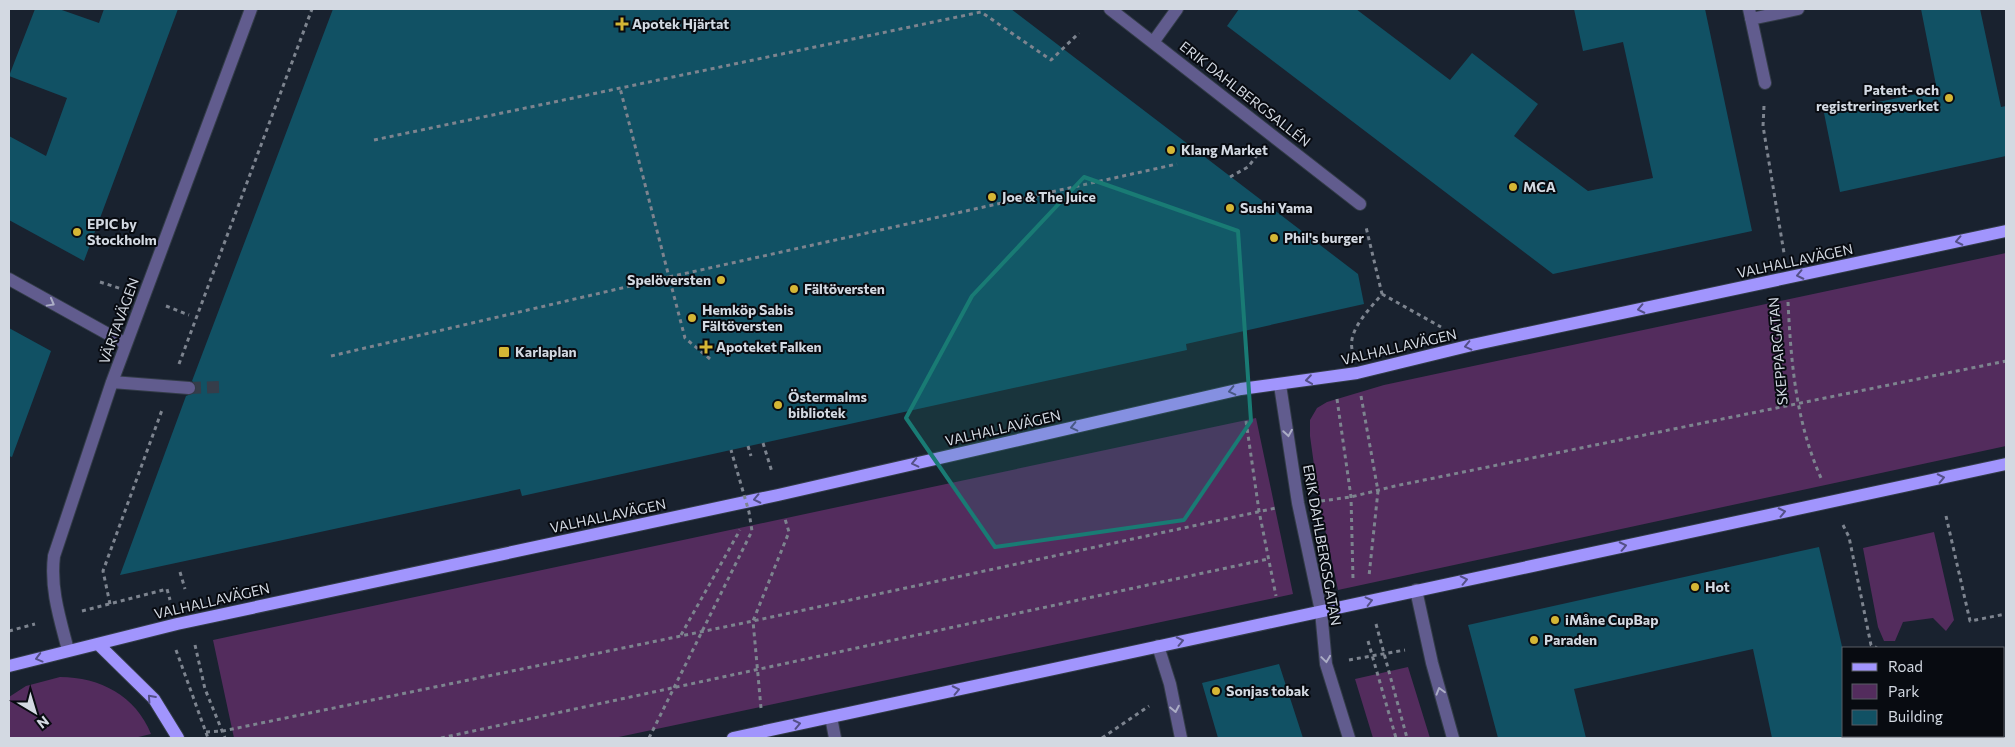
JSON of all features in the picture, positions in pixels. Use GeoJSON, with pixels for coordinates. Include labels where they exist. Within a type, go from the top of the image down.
{"type":"FeatureCollection","features":[{"type":"Feature","properties":{"kind":"main road","name":"VALHALLAVÄGEN"},"geometry":{"type":"LineString","coordinates":[[9,666],[177,624],[788,493],[1241,389],[1357,373],[1472,345],[2006,231]]}},
{"type":"Feature","properties":{"kind":"main road"},"geometry":{"type":"LineString","coordinates":[[732,738],[2006,464]]}},
{"type":"Feature","properties":{"kind":"main road"},"geometry":{"type":"LineString","coordinates":[[98,644],[154,699],[178,738]]}},
{"type":"Feature","properties":{"kind":"street","name":"VÄRTAVÄGEN"},"geometry":{"type":"LineString","coordinates":[[68,650],[52,575],[54,556],[112,382],[251,9]]}},
{"type":"Feature","properties":{"kind":"street","name":"ERIK DAHLBERGSALLÉN"},"geometry":{"type":"LineString","coordinates":[[1110,9],[1154,41],[1360,204]]}},
{"type":"Feature","properties":{"kind":"street"},"geometry":{"type":"LineString","coordinates":[[1154,41],[1177,9]]}},
{"type":"Feature","properties":{"kind":"street"},"geometry":{"type":"LineString","coordinates":[[1765,83],[1750,14],[1798,9]]}},
{"type":"Feature","properties":{"kind":"street"},"geometry":{"type":"LineString","coordinates":[[9,279],[126,344]]}},
{"type":"Feature","properties":{"kind":"street"},"geometry":{"type":"LineString","coordinates":[[112,382],[189,388]]}},
{"type":"Feature","properties":{"kind":"street","name":"ERIK DAHLBERGSGATAN"},"geometry":{"type":"LineString","coordinates":[[1280,384],[1298,503],[1321,611],[1326,664],[1350,738]]}},
{"type":"Feature","properties":{"kind":"street"},"geometry":{"type":"LineString","coordinates":[[1416,590],[1432,663],[1453,738]]}},
{"type":"Feature","properties":{"kind":"street"},"geometry":{"type":"LineString","coordinates":[[1158,646],[1170,684],[1181,738]]}},
{"type":"Feature","properties":{"kind":"street"},"geometry":{"type":"LineString","coordinates":[[831,717],[835,738]]}},
{"type":"Feature","properties":{"kind":"path"},"geometry":{"type":"LineString","coordinates":[[110,604],[103,571],[312,9]]}},
{"type":"Feature","properties":{"kind":"path"},"geometry":{"type":"LineString","coordinates":[[374,140],[981,12],[1051,60],[1079,33]]}},
{"type":"Feature","properties":{"kind":"path","name":"SKEPPARGATAN"},"geometry":{"type":"LineString","coordinates":[[1765,83],[1763,126],[1782,232],[1787,278],[1790,344],[1797,403],[1808,448],[1849,538],[1871,645],[1875,647]]}},
{"type":"Feature","properties":{"kind":"path"},"geometry":{"type":"LineString","coordinates":[[620,88],[685,338],[710,359]]}},
{"type":"Feature","properties":{"kind":"path"},"geometry":{"type":"LineString","coordinates":[[1230,177],[1248,167],[1273,136]]}},
{"type":"Feature","properties":{"kind":"path"},"geometry":{"type":"LineString","coordinates":[[332,356],[669,277],[1177,164]]}},
{"type":"Feature","properties":{"kind":"path"},"geometry":{"type":"LineString","coordinates":[[100,282],[125,290]]}},
{"type":"Feature","properties":{"kind":"path"},"geometry":{"type":"LineString","coordinates":[[1382,294],[1472,345]]}},
{"type":"Feature","properties":{"kind":"path"},"geometry":{"type":"LineString","coordinates":[[164,305],[189,314]]}},
{"type":"Feature","properties":{"kind":"path"},"geometry":{"type":"LineString","coordinates":[[206,732],[223,731],[753,621],[1259,511],[1298,503],[1351,497],[2006,361]]}},
{"type":"Feature","properties":{"kind":"path","name":"ERIK DAHLBERGSGATAN"},"geometry":{"type":"LineString","coordinates":[[1337,398],[1351,497],[1353,580]]}},
{"type":"Feature","properties":{"kind":"path"},"geometry":{"type":"LineString","coordinates":[[1246,421],[1259,511],[1277,597]]}},
{"type":"Feature","properties":{"kind":"path"},"geometry":{"type":"LineString","coordinates":[[763,443],[767,452]]}},
{"type":"Feature","properties":{"kind":"path"},"geometry":{"type":"LineString","coordinates":[[748,446],[751,456]]}},
{"type":"Feature","properties":{"kind":"path"},"geometry":{"type":"LineString","coordinates":[[649,738],[752,531],[750,512],[731,450]]}},
{"type":"Feature","properties":{"kind":"path"},"geometry":{"type":"LineString","coordinates":[[1368,584],[1378,491]]}},
{"type":"Feature","properties":{"kind":"path"},"geometry":{"type":"LineString","coordinates":[[745,520],[750,512]]}},
{"type":"Feature","properties":{"kind":"path"},"geometry":{"type":"LineString","coordinates":[[1946,516],[1970,621],[2006,614]]}},
{"type":"Feature","properties":{"kind":"path"},"geometry":{"type":"LineString","coordinates":[[681,635],[740,528]]}},
{"type":"Feature","properties":{"kind":"path"},"geometry":{"type":"LineString","coordinates":[[764,732],[753,621],[789,532]]}},
{"type":"Feature","properties":{"kind":"path"},"geometry":{"type":"LineString","coordinates":[[441,738],[1268,559]]}},
{"type":"Feature","properties":{"kind":"path"},"geometry":{"type":"LineString","coordinates":[[180,572],[185,590]]}},
{"type":"Feature","properties":{"kind":"path","name":"VALHALLAVÄGEN"},"geometry":{"type":"LineString","coordinates":[[9,631],[167,589],[169,595]]}},
{"type":"Feature","properties":{"kind":"path"},"geometry":{"type":"LineString","coordinates":[[1379,637],[1407,738]]}},
{"type":"Feature","properties":{"kind":"path"},"geometry":{"type":"LineString","coordinates":[[1368,641],[1396,738]]}},
{"type":"Feature","properties":{"kind":"path"},"geometry":{"type":"LineString","coordinates":[[195,645],[206,689],[225,738]]}},
{"type":"Feature","properties":{"kind":"path"},"geometry":{"type":"LineString","coordinates":[[176,654],[208,738]]}},
{"type":"Feature","properties":{"kind":"path"},"geometry":{"type":"LineString","coordinates":[[1102,738],[1150,706]]}},
{"type":"Feature","properties":{"kind":"highlighted area"},"geometry":{"type":"Polygon","coordinates":[[[1084,177],[1238,231],[1251,421],[1184,520],[995,547],[906,418],[972,296],[1084,177]]]}},
{"type":"Feature","properties":{"kind":"green space"},"geometry":{"type":"Polygon","coordinates":[[[2006,253],[2006,446],[1338,590],[1319,501],[1310,436],[1310,420],[1317,408],[1327,402],[1384,385],[2006,253]]]}},
{"type":"Feature","properties":{"kind":"green space"},"geometry":{"type":"Polygon","coordinates":[[[1256,418],[1293,594],[614,738],[234,738],[213,640],[1256,418]]]}},
{"type":"Feature","properties":{"kind":"green space"},"geometry":{"type":"Polygon","coordinates":[[[1934,532],[1954,620],[1946,631],[1933,618],[1903,622],[1895,641],[1884,641],[1878,627],[1863,548],[1934,532]]]}},
{"type":"Feature","properties":{"kind":"green space"},"geometry":{"type":"Polygon","coordinates":[[[1408,667],[1430,738],[1373,738],[1355,679],[1408,667]]]}},
{"type":"Feature","properties":{"kind":"green space"},"geometry":{"type":"Polygon","coordinates":[[[60,677],[89,681],[115,691],[136,709],[151,734],[134,738],[9,738],[9,697],[26,686],[60,677]]]}},
{"type":"Feature","properties":{"kind":"building"},"geometry":{"type":"Polygon","coordinates":[[[35,9],[59,9],[99,23],[104,9],[178,9],[84,261],[9,220],[9,136],[46,156],[67,98],[9,76],[35,9]]]}},
{"type":"Feature","properties":{"kind":"building","name":"Fältöversten"},"geometry":{"type":"Polygon","coordinates":[[[333,9],[1011,9],[1358,274],[1364,304],[1186,344],[1187,350],[522,496],[520,489],[120,575],[186,396],[196,392],[196,385],[192,381],[333,9]]]}},
{"type":"Feature","properties":{"kind":"building"},"geometry":{"type":"Polygon","coordinates":[[[1239,9],[1356,9],[1450,80],[1472,53],[1538,104],[1514,136],[1588,191],[1653,178],[1623,42],[1583,51],[1574,9],[1705,9],[1752,231],[1553,274],[1227,26],[1239,9]]]}},
{"type":"Feature","properties":{"kind":"building","name":"Patent- och registreringsverket"},"geometry":{"type":"Polygon","coordinates":[[[1921,9],[1980,9],[2001,107],[2006,106],[2006,156],[1840,192],[1824,113],[1937,90],[1921,9]]]}},
{"type":"Feature","properties":{"kind":"building"},"geometry":{"type":"Polygon","coordinates":[[[9,328],[51,351],[12,457],[9,456],[9,328]]]}},
{"type":"Feature","properties":{"kind":"building"},"geometry":{"type":"Polygon","coordinates":[[[1819,547],[1842,647],[1842,737],[1844,738],[1772,738],[1753,649],[1574,689],[1586,738],[1498,738],[1468,625],[1819,547]]]}},
{"type":"Feature","properties":{"kind":"building"},"geometry":{"type":"Polygon","coordinates":[[[1279,664],[1303,738],[1218,738],[1202,683],[1279,664]]]}},
{"type":"Feature","properties":{"kind":"tunnel"},"geometry":{"type":"LineString","coordinates":[[189,388],[219,387]]}},
{"type":"Feature","properties":{"kind":"place","name":"Apotek Hjärtat"},"geometry":{"type":"Point","coordinates":[622,24]}},
{"type":"Feature","properties":{"kind":"place","name":"Patent- och registreringsverket"},"geometry":{"type":"Point","coordinates":[1949,98]}},
{"type":"Feature","properties":{"kind":"place","name":"Klang Market"},"geometry":{"type":"Point","coordinates":[1171,150]}},
{"type":"Feature","properties":{"kind":"place","name":"MCA"},"geometry":{"type":"Point","coordinates":[1513,187]}},
{"type":"Feature","properties":{"kind":"place","name":"Joe & The Juice"},"geometry":{"type":"Point","coordinates":[992,197]}},
{"type":"Feature","properties":{"kind":"place","name":"Sushi Yama"},"geometry":{"type":"Point","coordinates":[1230,208]}},
{"type":"Feature","properties":{"kind":"place","name":"EPIC by Stockholm"},"geometry":{"type":"Point","coordinates":[77,232]}},
{"type":"Feature","properties":{"kind":"place","name":"Phil's burger"},"geometry":{"type":"Point","coordinates":[1274,238]}},
{"type":"Feature","properties":{"kind":"place","name":"Spelöversten"},"geometry":{"type":"Point","coordinates":[721,280]}},
{"type":"Feature","properties":{"kind":"place","name":"Fältöversten"},"geometry":{"type":"Point","coordinates":[794,289]}},
{"type":"Feature","properties":{"kind":"place","name":"Hemköp Sabis Fältöversten"},"geometry":{"type":"Point","coordinates":[692,318]}},
{"type":"Feature","properties":{"kind":"place","name":"Apoteket Falken"},"geometry":{"type":"Point","coordinates":[706,347]}},
{"type":"Feature","properties":{"kind":"place","name":"Karlaplan"},"geometry":{"type":"Point","coordinates":[504,352]}},
{"type":"Feature","properties":{"kind":"place","name":"Östermalms bibliotek"},"geometry":{"type":"Point","coordinates":[778,405]}},
{"type":"Feature","properties":{"kind":"place","name":"Hot"},"geometry":{"type":"Point","coordinates":[1695,587]}},
{"type":"Feature","properties":{"kind":"place","name":"iMåne CupBap"},"geometry":{"type":"Point","coordinates":[1555,620]}},
{"type":"Feature","properties":{"kind":"place","name":"Paraden"},"geometry":{"type":"Point","coordinates":[1534,640]}},
{"type":"Feature","properties":{"kind":"place","name":"Sonjas tobak"},"geometry":{"type":"Point","coordinates":[1216,691]}}]}
